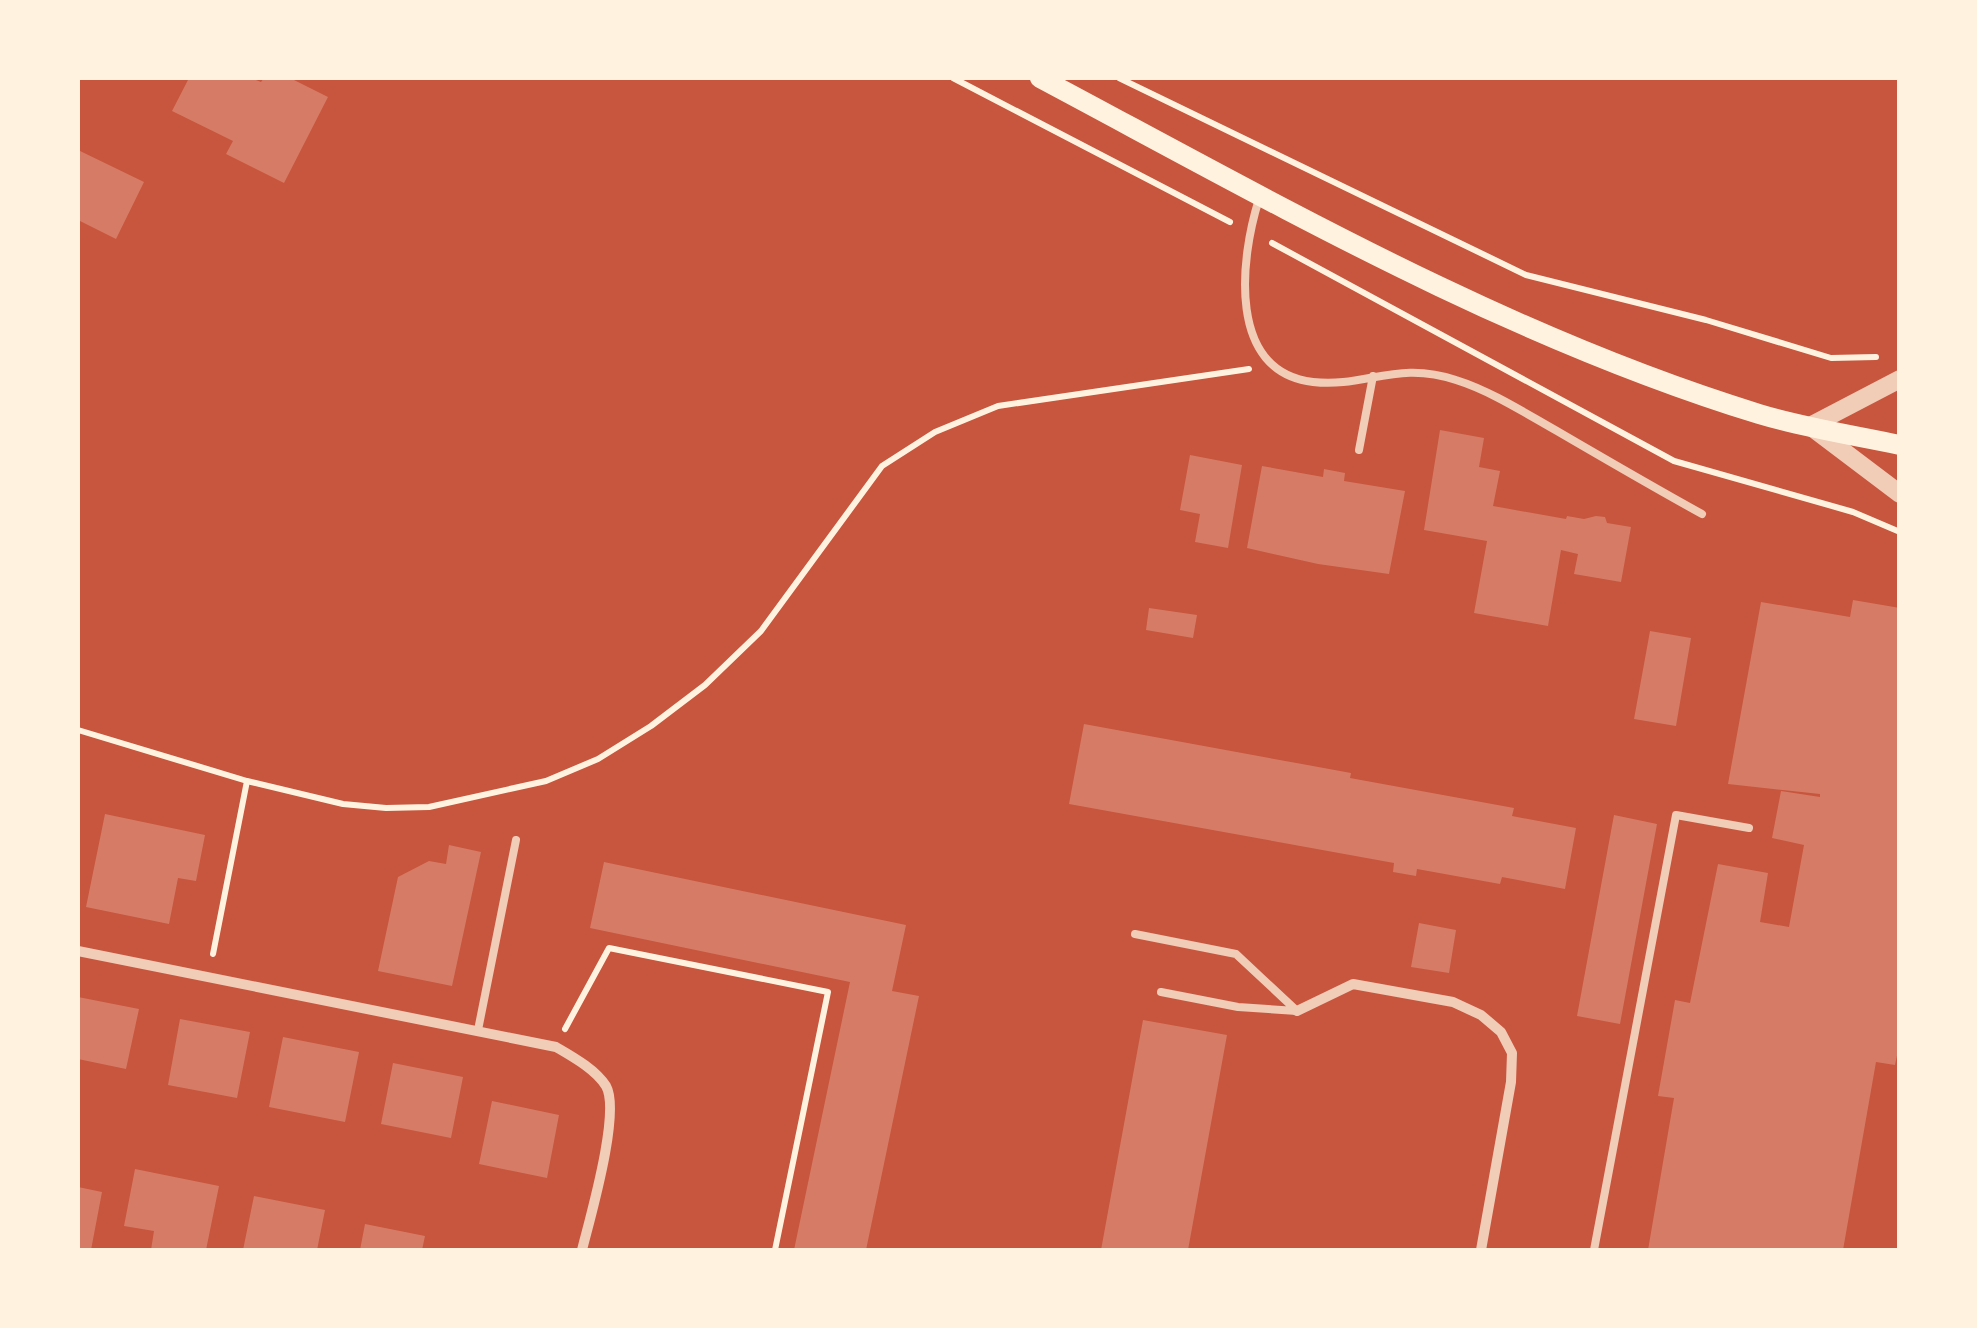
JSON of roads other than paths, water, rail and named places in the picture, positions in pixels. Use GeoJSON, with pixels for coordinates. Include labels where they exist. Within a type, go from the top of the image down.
{"type":"FeatureCollection","features":[{"type":"Feature","properties":{"kind":"main road"},"geometry":{"type":"LineString","coordinates":[[1040,78],[1453,294],[1568,344],[1759,414],[1900,445]]}},
{"type":"Feature","properties":{"kind":"street"},"geometry":{"type":"LineString","coordinates":[[1900,379],[1810,426],[1900,494]]}},
{"type":"Feature","properties":{"kind":"street"},"geometry":{"type":"LineString","coordinates":[[78,951],[556,1047],[583,1064],[608,1088],[611,1121],[582,1250]]}},
{"type":"Feature","properties":{"kind":"street"},"geometry":{"type":"LineString","coordinates":[[1297,1011],[1353,984],[1453,1002],[1481,1015],[1501,1032],[1512,1052],[1511,1082],[1481,1250]]}},
{"type":"Feature","properties":{"kind":"lane"},"geometry":{"type":"LineString","coordinates":[[1260,196],[1249,231],[1246,288],[1254,346],[1273,366],[1291,377],[1315,382],[1400,371],[1428,372],[1458,380],[1508,404],[1702,514]]}},
{"type":"Feature","properties":{"kind":"lane"},"geometry":{"type":"LineString","coordinates":[[1359,450],[1373,376]]}},
{"type":"Feature","properties":{"kind":"lane"},"geometry":{"type":"LineString","coordinates":[[1594,1250],[1676,815],[1749,828]]}},
{"type":"Feature","properties":{"kind":"lane"},"geometry":{"type":"LineString","coordinates":[[478,1030],[516,840]]}},
{"type":"Feature","properties":{"kind":"lane"},"geometry":{"type":"LineString","coordinates":[[1135,934],[1236,954],[1297,1011]]}},
{"type":"Feature","properties":{"kind":"lane"},"geometry":{"type":"LineString","coordinates":[[1161,992],[1238,1007],[1297,1011]]}}]}
